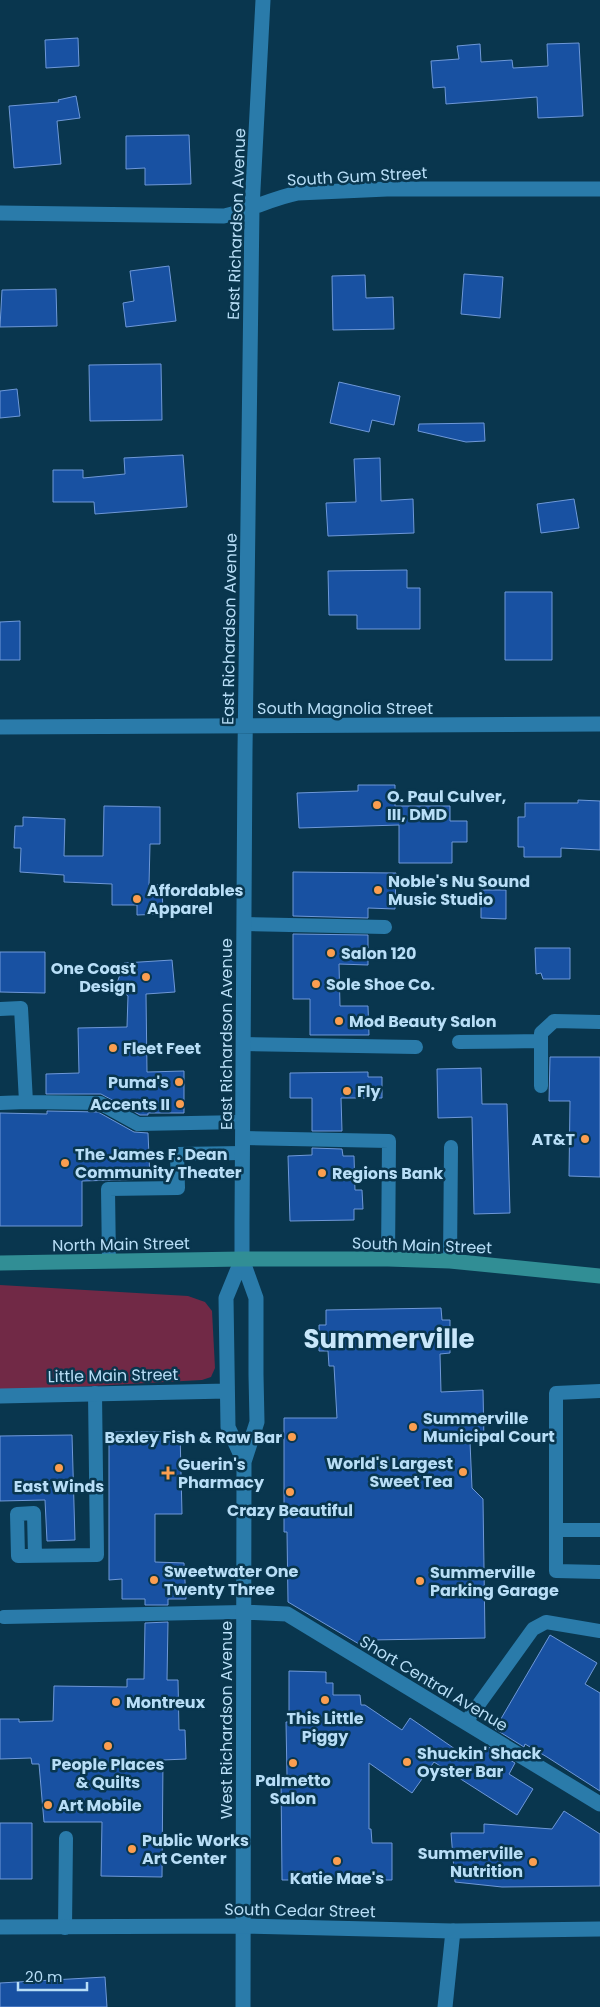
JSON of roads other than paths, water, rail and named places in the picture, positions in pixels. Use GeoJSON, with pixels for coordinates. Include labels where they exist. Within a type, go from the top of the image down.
{"type":"FeatureCollection","features":[{"type":"Feature","properties":{"kind":"main road","name":"South Main Street"},"geometry":{"type":"LineString","coordinates":[[242,1259],[388,1259],[450,1262],[600,1276]]}},
{"type":"Feature","properties":{"kind":"main road","name":"North Main Street"},"geometry":{"type":"LineString","coordinates":[[0,1263],[242,1259]]}},
{"type":"Feature","properties":{"kind":"street","name":"East Richardson Avenue"},"geometry":{"type":"LineString","coordinates":[[242,1259],[252,208],[264,0]]}},
{"type":"Feature","properties":{"kind":"street","name":"South Gum Street"},"geometry":{"type":"LineString","coordinates":[[0,213],[224,216],[237,214],[298,193],[387,189],[600,189]]}},
{"type":"Feature","properties":{"kind":"street","name":"South Magnolia Street"},"geometry":{"type":"LineString","coordinates":[[0,727],[600,724]]}},
{"type":"Feature","properties":{"kind":"street","name":"West Richardson Avenue"},"geometry":{"type":"LineString","coordinates":[[242,1259],[226,1298],[228,1427],[244,1462]]}},
{"type":"Feature","properties":{"kind":"street","name":"West Richardson Avenue"},"geometry":{"type":"LineString","coordinates":[[242,1259],[256,1298],[257,1422],[244,1462],[243,2007]]}},
{"type":"Feature","properties":{"kind":"street","name":"Little Main Street"},"geometry":{"type":"LineString","coordinates":[[0,1396],[227,1390]]}},
{"type":"Feature","properties":{"kind":"street","name":"Short Central Avenue"},"geometry":{"type":"LineString","coordinates":[[244,1612],[287,1614],[600,1804]]}},
{"type":"Feature","properties":{"kind":"street","name":"South Cedar Street"},"geometry":{"type":"LineString","coordinates":[[0,1927],[244,1926],[453,1931],[600,1929]]}},
{"type":"Feature","properties":{"kind":"street"},"geometry":{"type":"LineString","coordinates":[[445,2007],[453,1931]]}},
{"type":"Feature","properties":{"kind":"lane"},"geometry":{"type":"LineString","coordinates":[[244,924],[386,927]]}},
{"type":"Feature","properties":{"kind":"lane"},"geometry":{"type":"LineString","coordinates":[[0,1009],[21,1008],[26,1102]]}},
{"type":"Feature","properties":{"kind":"lane"},"geometry":{"type":"LineString","coordinates":[[541,1086],[541,1033],[554,1021],[600,1022]]}},
{"type":"Feature","properties":{"kind":"lane"},"geometry":{"type":"LineString","coordinates":[[459,1042],[541,1041]]}},
{"type":"Feature","properties":{"kind":"lane"},"geometry":{"type":"LineString","coordinates":[[243,1044],[416,1047]]}},
{"type":"Feature","properties":{"kind":"lane"},"geometry":{"type":"LineString","coordinates":[[0,1103],[100,1103],[138,1124],[242,1122]]}},
{"type":"Feature","properties":{"kind":"lane"},"geometry":{"type":"LineString","coordinates":[[242,1138],[389,1141],[388,1259]]}},
{"type":"Feature","properties":{"kind":"lane"},"geometry":{"type":"LineString","coordinates":[[450,1262],[451,1148]]}},
{"type":"Feature","properties":{"kind":"lane"},"geometry":{"type":"LineString","coordinates":[[109,1261],[108,1189],[178,1188],[177,1154],[242,1153]]}},
{"type":"Feature","properties":{"kind":"lane"},"geometry":{"type":"LineString","coordinates":[[600,1391],[556,1393],[556,1571],[600,1572]]}},
{"type":"Feature","properties":{"kind":"lane"},"geometry":{"type":"LineString","coordinates":[[35,1556],[97,1555],[95,1392]]}},
{"type":"Feature","properties":{"kind":"lane"},"geometry":{"type":"LineString","coordinates":[[556,1530],[600,1530]]}},
{"type":"Feature","properties":{"kind":"lane"},"geometry":{"type":"LineString","coordinates":[[4,1617],[244,1612]]}},
{"type":"Feature","properties":{"kind":"lane"},"geometry":{"type":"LineString","coordinates":[[470,1725],[533,1629],[546,1622],[600,1631]]}},
{"type":"Feature","properties":{"kind":"lane"},"geometry":{"type":"LineString","coordinates":[[65,1928],[66,1838]]}},
{"type":"Feature","properties":{"kind":"place","name":"O. Paul Culver, III, DMD"},"geometry":{"type":"Point","coordinates":[377,805]}},
{"type":"Feature","properties":{"kind":"place","name":"Noble's Nu Sound Music Studio"},"geometry":{"type":"Point","coordinates":[378,890]}},
{"type":"Feature","properties":{"kind":"place","name":"Affordables Apparel"},"geometry":{"type":"Point","coordinates":[137,899]}},
{"type":"Feature","properties":{"kind":"place","name":"Salon 120"},"geometry":{"type":"Point","coordinates":[331,953]}},
{"type":"Feature","properties":{"kind":"place","name":"One Coast Design"},"geometry":{"type":"Point","coordinates":[146,977]}},
{"type":"Feature","properties":{"kind":"place","name":"Sole Shoe Co."},"geometry":{"type":"Point","coordinates":[316,984]}},
{"type":"Feature","properties":{"kind":"place","name":"Mod Beauty Salon"},"geometry":{"type":"Point","coordinates":[339,1021]}},
{"type":"Feature","properties":{"kind":"place","name":"Fleet Feet"},"geometry":{"type":"Point","coordinates":[113,1048]}},
{"type":"Feature","properties":{"kind":"place","name":"Puma's"},"geometry":{"type":"Point","coordinates":[179,1082]}},
{"type":"Feature","properties":{"kind":"place","name":"Fly"},"geometry":{"type":"Point","coordinates":[347,1091]}},
{"type":"Feature","properties":{"kind":"place","name":"Accents II"},"geometry":{"type":"Point","coordinates":[180,1104]}},
{"type":"Feature","properties":{"kind":"place","name":"AT&T"},"geometry":{"type":"Point","coordinates":[585,1139]}},
{"type":"Feature","properties":{"kind":"place","name":"The James F. Dean Community Theater"},"geometry":{"type":"Point","coordinates":[65,1163]}},
{"type":"Feature","properties":{"kind":"place","name":"Regions Bank"},"geometry":{"type":"Point","coordinates":[322,1173]}},
{"type":"Feature","properties":{"kind":"place","name":"Summerville Municipal Court"},"geometry":{"type":"Point","coordinates":[413,1427]}},
{"type":"Feature","properties":{"kind":"place","name":"Bexley Fish & Raw Bar"},"geometry":{"type":"Point","coordinates":[292,1437]}},
{"type":"Feature","properties":{"kind":"place","name":"East Winds"},"geometry":{"type":"Point","coordinates":[59,1468]}},
{"type":"Feature","properties":{"kind":"place","name":"World's Largest Sweet Tea"},"geometry":{"type":"Point","coordinates":[463,1472]}},
{"type":"Feature","properties":{"kind":"place","name":"Guerin's Pharmacy"},"geometry":{"type":"Point","coordinates":[168,1473]}},
{"type":"Feature","properties":{"kind":"place","name":"Crazy Beautiful"},"geometry":{"type":"Point","coordinates":[290,1492]}},
{"type":"Feature","properties":{"kind":"place","name":"Sweetwater One Twenty Three"},"geometry":{"type":"Point","coordinates":[154,1580]}},
{"type":"Feature","properties":{"kind":"place","name":"Summerville Parking Garage"},"geometry":{"type":"Point","coordinates":[420,1581]}},
{"type":"Feature","properties":{"kind":"place","name":"This Little Piggy"},"geometry":{"type":"Point","coordinates":[325,1700]}},
{"type":"Feature","properties":{"kind":"place","name":"Montreux"},"geometry":{"type":"Point","coordinates":[116,1702]}},
{"type":"Feature","properties":{"kind":"place","name":"People Places & Quilts"},"geometry":{"type":"Point","coordinates":[108,1746]}},
{"type":"Feature","properties":{"kind":"place","name":"Shuckin' Shack Oyster Bar"},"geometry":{"type":"Point","coordinates":[407,1762]}},
{"type":"Feature","properties":{"kind":"place","name":"Palmetto Salon"},"geometry":{"type":"Point","coordinates":[293,1763]}},
{"type":"Feature","properties":{"kind":"place","name":"Art Mobile"},"geometry":{"type":"Point","coordinates":[48,1805]}},
{"type":"Feature","properties":{"kind":"place","name":"Public Works Art Center"},"geometry":{"type":"Point","coordinates":[132,1849]}},
{"type":"Feature","properties":{"kind":"place","name":"Katie Mae's"},"geometry":{"type":"Point","coordinates":[337,1861]}},
{"type":"Feature","properties":{"kind":"place","name":"Summerville Nutrition"},"geometry":{"type":"Point","coordinates":[533,1862]}},
{"type":"Feature","properties":{"kind":"district","name":"Summerville"},"geometry":{"type":"Point","coordinates":[389,1339]}}]}
